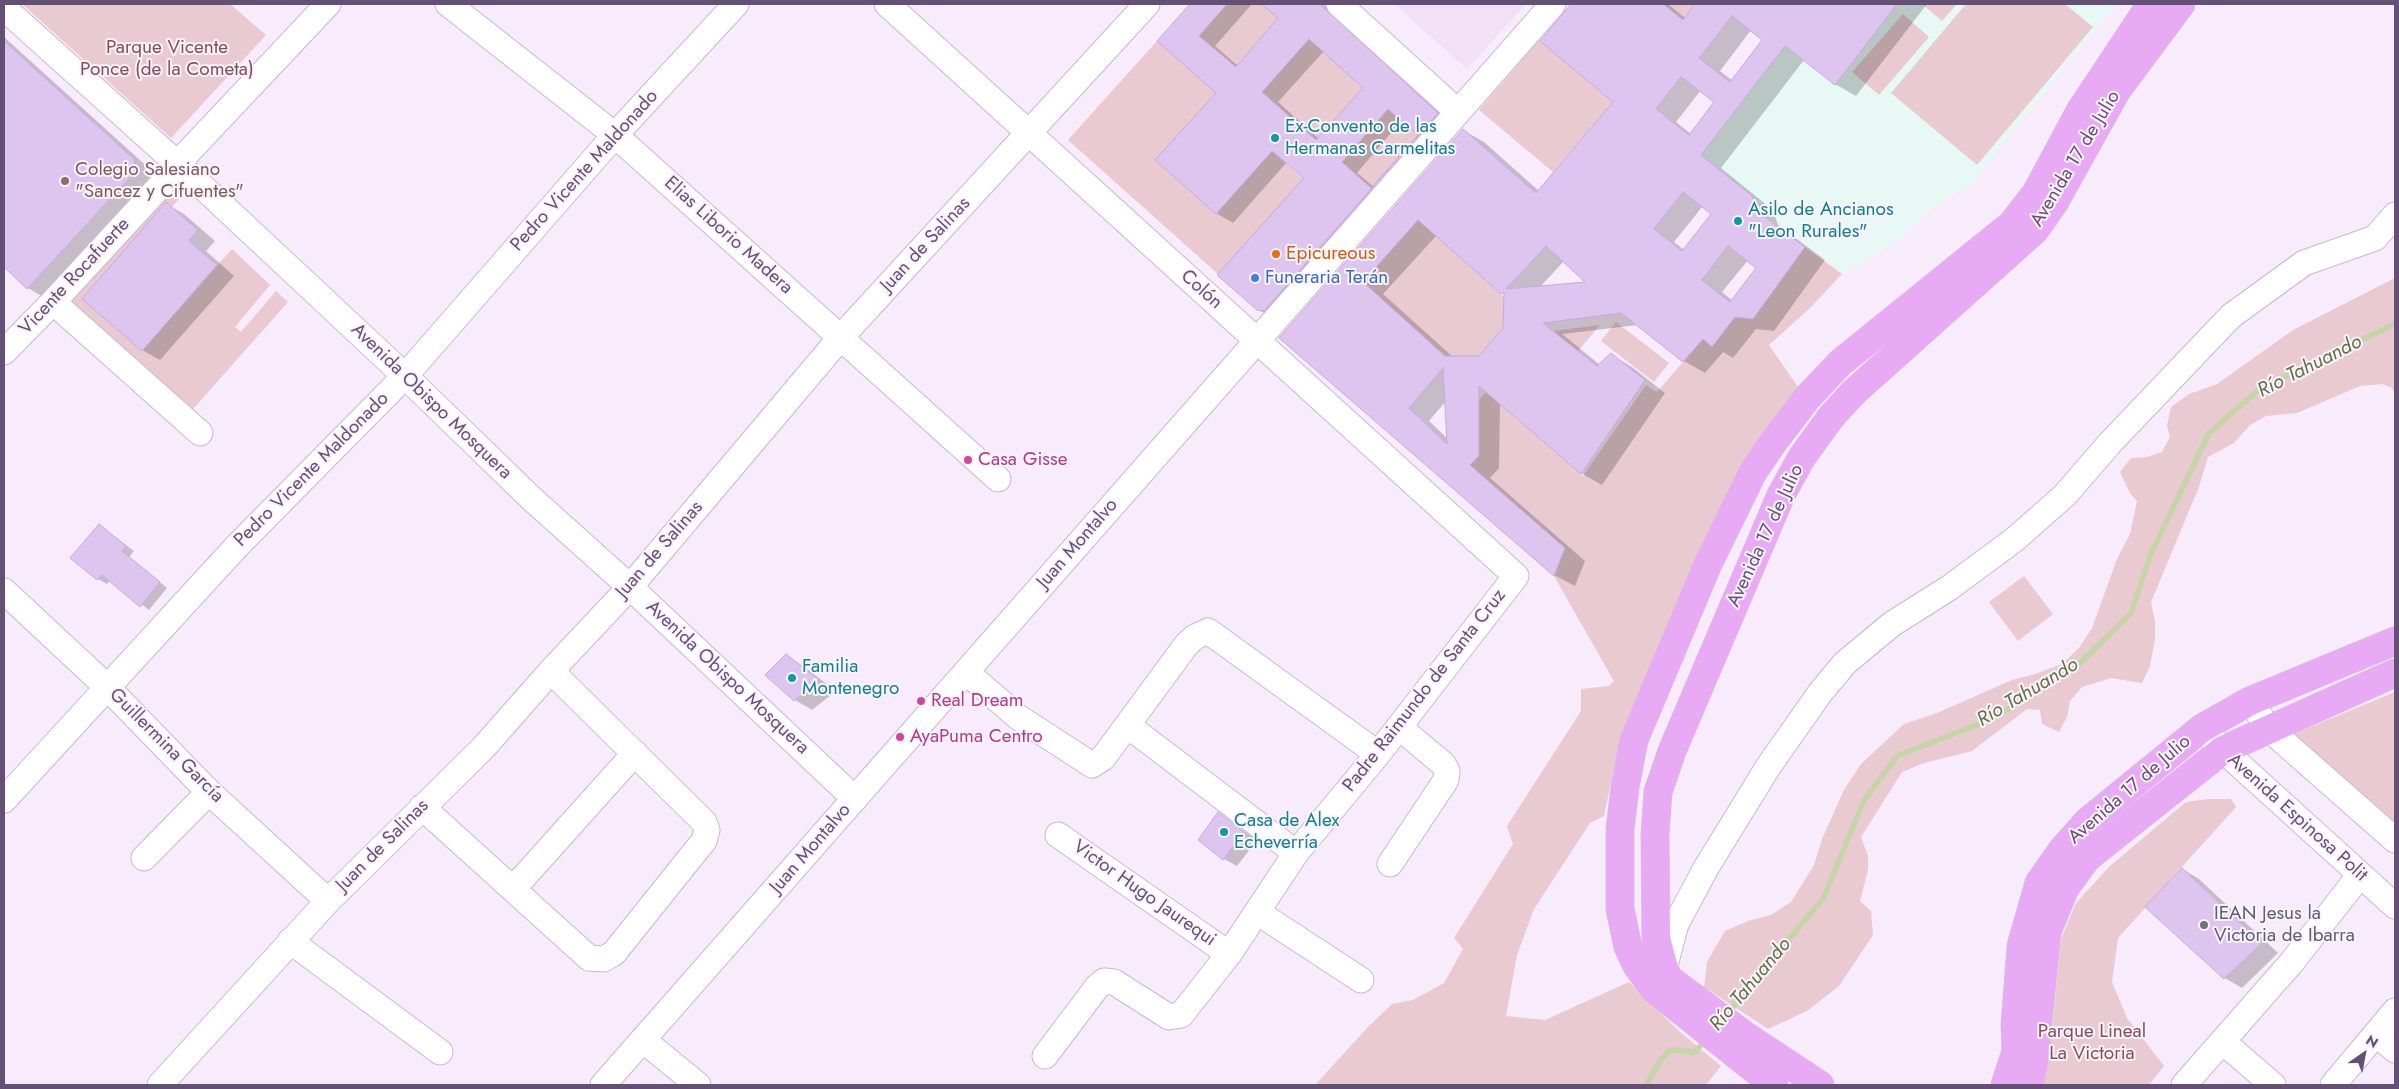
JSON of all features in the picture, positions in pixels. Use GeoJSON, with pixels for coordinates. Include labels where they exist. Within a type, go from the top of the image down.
{"type":"FeatureCollection","features":[{"type":"Feature","properties":{"kind":"main road","name":"Avenida 17 de Julio"},"geometry":{"type":"LineString","coordinates":[[1774,1085],[1739,1044],[1662,979],[1637,966],[1628,947],[1620,909],[1620,828],[1625,787],[1634,740],[1708,564],[1753,472],[1807,398],[1840,363],[2012,224],[2036,193],[2080,111],[2151,4]]}},
{"type":"Feature","properties":{"kind":"main road","name":"Avenida 17 de Julio"},"geometry":{"type":"LineString","coordinates":[[1662,979],[1666,931],[1655,834],[1658,792],[1672,751],[1781,495],[1815,437],[1854,392],[2035,230],[2054,203],[2117,90],[2180,4]]}},
{"type":"Feature","properties":{"kind":"main road","name":"Avenida 17 de Julio"},"geometry":{"type":"LineString","coordinates":[[2005,1085],[2016,1051],[2015,1025],[2021,946],[2039,883],[2062,850],[2088,821],[2202,728],[2250,701],[2395,641]]}},
{"type":"Feature","properties":{"kind":"main road","name":"Avenida 17 de Julio"},"geometry":{"type":"LineString","coordinates":[[2029,1085],[2034,1061],[2047,932],[2065,888],[2087,858],[2223,750],[2395,673]]}},
{"type":"Feature","properties":{"kind":"main road","name":"Avenida 17 de Julio"},"geometry":{"type":"LineString","coordinates":[[1739,1044],[1820,1085]]}},
{"type":"Feature","properties":{"kind":"street","name":"Vicente Rocafuerte"},"geometry":{"type":"LineString","coordinates":[[4,352],[53,302],[161,185],[177,164],[328,4]]}},
{"type":"Feature","properties":{"kind":"street","name":"Elias Liborio Madera"},"geometry":{"type":"LineString","coordinates":[[448,4],[616,135],[998,479]]}},
{"type":"Feature","properties":{"kind":"street","name":"Pedro Vicente Maldonado"},"geometry":{"type":"LineString","coordinates":[[4,800],[106,686],[238,545],[406,376],[616,135],[736,4]]}},
{"type":"Feature","properties":{"kind":"street","name":"Colón"},"geometry":{"type":"LineString","coordinates":[[887,4],[1516,576]]}},
{"type":"Feature","properties":{"kind":"street","name":"Juan de Salinas"},"geometry":{"type":"LineString","coordinates":[[160,1085],[328,901],[484,748],[551,671],[630,587],[841,337],[1147,4]]}},
{"type":"Feature","properties":{"kind":"street"},"geometry":{"type":"LineString","coordinates":[[1339,4],[1458,112]]}},
{"type":"Feature","properties":{"kind":"street","name":"Juan Montalvo"},"geometry":{"type":"LineString","coordinates":[[603,1085],[1553,4]]}},
{"type":"Feature","properties":{"kind":"street","name":"Avenida Obispo Mosquera"},"geometry":{"type":"LineString","coordinates":[[4,8],[177,164],[406,376],[532,499],[630,587],[855,799]]}},
{"type":"Feature","properties":{"kind":"street"},"geometry":{"type":"LineString","coordinates":[[1666,931],[1768,767],[1820,693],[1845,663],[1892,624],[1949,588],[2014,540],[2065,494],[2110,443],[2231,316],[2304,263],[2375,238],[2395,215]]}},
{"type":"Feature","properties":{"kind":"street"},"geometry":{"type":"LineString","coordinates":[[53,302],[200,433]]}},
{"type":"Feature","properties":{"kind":"street","name":"Padre Raimundo de Santa Cruz"},"geometry":{"type":"LineString","coordinates":[[1045,1056],[1096,987],[1104,981],[1114,982],[1169,1017],[1180,1015],[1229,954],[1296,853],[1378,754],[1516,576]]}},
{"type":"Feature","properties":{"kind":"street","name":"Guillermina García"},"geometry":{"type":"LineString","coordinates":[[4,591],[106,686],[210,792],[328,901]]}},
{"type":"Feature","properties":{"kind":"street"},"geometry":{"type":"LineString","coordinates":[[966,672],[1018,718],[1092,765],[1102,758],[1187,644],[1194,637],[1208,631],[1378,754]]}},
{"type":"Feature","properties":{"kind":"street"},"geometry":{"type":"LineString","coordinates":[[422,807],[589,958],[604,959],[614,953],[704,841],[707,830],[704,822],[551,671]]}},
{"type":"Feature","properties":{"kind":"street"},"geometry":{"type":"LineString","coordinates":[[2250,701],[2270,729],[2395,840]]}},
{"type":"Feature","properties":{"kind":"street"},"geometry":{"type":"LineString","coordinates":[[1127,726],[1296,853]]}},
{"type":"Feature","properties":{"kind":"street"},"geometry":{"type":"LineString","coordinates":[[1390,864],[1446,780],[1447,772],[1443,764],[1399,727]]}},
{"type":"Feature","properties":{"kind":"street","name":"Avenida Espinosa Polit"},"geometry":{"type":"LineString","coordinates":[[2202,728],[2223,750],[2395,906]]}},
{"type":"Feature","properties":{"kind":"street"},"geometry":{"type":"LineString","coordinates":[[512,889],[635,753]]}},
{"type":"Feature","properties":{"kind":"street"},"geometry":{"type":"LineString","coordinates":[[144,858],[210,792]]}},
{"type":"Feature","properties":{"kind":"street","name":"Victor Hugo Jaurequi"},"geometry":{"type":"LineString","coordinates":[[1058,835],[1229,954]]}},
{"type":"Feature","properties":{"kind":"street"},"geometry":{"type":"LineString","coordinates":[[2184,1085],[2292,962],[2360,875]]}},
{"type":"Feature","properties":{"kind":"street"},"geometry":{"type":"LineString","coordinates":[[1257,912],[1360,980]]}},
{"type":"Feature","properties":{"kind":"street"},"geometry":{"type":"LineString","coordinates":[[290,941],[440,1052]]}},
{"type":"Feature","properties":{"kind":"street"},"geometry":{"type":"LineString","coordinates":[[2333,1085],[2395,1010]]}},
{"type":"Feature","properties":{"kind":"street"},"geometry":{"type":"LineString","coordinates":[[2376,1034],[2395,1050]]}},
{"type":"Feature","properties":{"kind":"street"},"geometry":{"type":"LineString","coordinates":[[643,1040],[698,1085]]}},
{"type":"Feature","properties":{"kind":"street"},"geometry":{"type":"LineString","coordinates":[[2223,1042],[2273,1085]]}},
{"type":"Feature","properties":{"kind":"shaded area"},"geometry":{"type":"Polygon","coordinates":[[[1394,4],[1526,4],[1467,69],[1394,4]]]}},
{"type":"Feature","properties":{"kind":"shaded area"},"geometry":{"type":"Polygon","coordinates":[[[1897,4],[2116,4],[1970,186],[1949,197],[1920,218],[1899,240],[1842,274],[1757,211],[1752,196],[1701,155],[1785,46],[1835,85],[1897,4]]]}},
{"type":"Feature","properties":{"kind":"green space","name":"Parque Vicente Ponce (de la Cometa)"},"geometry":{"type":"Polygon","coordinates":[[[22,4],[230,4],[266,35],[171,138],[22,4]]]}},
{"type":"Feature","properties":{"kind":"green space"},"geometry":{"type":"Polygon","coordinates":[[[1227,4],[1261,4],[1278,18],[1236,67],[1199,36],[1227,4]]]}},
{"type":"Feature","properties":{"kind":"green space"},"geometry":{"type":"Polygon","coordinates":[[[1664,4],[1695,4],[1683,20],[1664,4]]]}},
{"type":"Feature","properties":{"kind":"green space"},"geometry":{"type":"Polygon","coordinates":[[[1922,4],[1957,4],[1942,21],[1922,4]]]}},
{"type":"Feature","properties":{"kind":"green space"},"geometry":{"type":"Polygon","coordinates":[[[1966,4],[2065,4],[2093,27],[1977,165],[1891,93],[1966,4]]]}},
{"type":"Feature","properties":{"kind":"green space"},"geometry":{"type":"Polygon","coordinates":[[[1903,14],[1929,37],[1879,95],[1852,72],[1903,14]]]}},
{"type":"Feature","properties":{"kind":"green space"},"geometry":{"type":"Polygon","coordinates":[[[1309,39],[1363,88],[1316,140],[1262,92],[1309,39]]]}},
{"type":"Feature","properties":{"kind":"green space"},"geometry":{"type":"Polygon","coordinates":[[[1539,40],[1613,102],[1553,172],[1479,110],[1539,40]]]}},
{"type":"Feature","properties":{"kind":"green space"},"geometry":{"type":"Polygon","coordinates":[[[1157,41],[1216,93],[1156,161],[1216,214],[1272,151],[1323,196],[1218,274],[1068,140],[1157,41]]]}},
{"type":"Feature","properties":{"kind":"green space"},"geometry":{"type":"Polygon","coordinates":[[[1388,109],[1418,135],[1371,188],[1342,162],[1388,109]]]}},
{"type":"Feature","properties":{"kind":"green space"},"geometry":{"type":"Polygon","coordinates":[[[166,193],[179,199],[172,207],[166,203],[82,299],[142,351],[232,249],[270,285],[235,327],[241,332],[276,291],[288,302],[193,409],[67,298],[166,193]]]}},
{"type":"Feature","properties":{"kind":"green space"},"geometry":{"type":"Polygon","coordinates":[[[1418,220],[1504,297],[1503,328],[1479,356],[1445,356],[1363,282],[1418,220]]]}},
{"type":"Feature","properties":{"kind":"green space"},"geometry":{"type":"Polygon","coordinates":[[[1805,247],[1842,274],[1810,308],[1769,345],[1802,393],[1630,720],[1616,757],[1604,816],[1590,823],[1534,909],[1517,955],[1506,1016],[1545,1020],[1629,982],[1680,1032],[1721,1066],[1706,1085],[1315,1085],[1368,1027],[1392,1004],[1413,1000],[1444,983],[1463,949],[1454,938],[1513,844],[1507,826],[1581,711],[1581,689],[1609,686],[1614,681],[1554,576],[1565,548],[1470,465],[1479,456],[1479,400],[1486,392],[1583,476],[1646,385],[1657,392],[1703,339],[1712,346],[1735,317],[1753,319],[1805,247]]]}},
{"type":"Feature","properties":{"kind":"green space"},"geometry":{"type":"Polygon","coordinates":[[[2395,278],[2395,396],[2392,388],[2383,384],[2360,386],[2297,413],[2266,416],[2250,425],[2234,443],[2208,457],[2199,487],[2151,602],[2155,622],[2155,639],[2150,666],[2142,683],[2111,678],[2082,687],[2070,701],[2067,717],[2059,732],[2042,724],[2040,710],[2027,709],[1972,751],[1924,763],[1902,772],[1861,837],[1868,856],[1868,870],[1860,901],[1871,911],[1873,935],[1839,986],[1807,1011],[1768,1029],[1704,987],[1707,962],[1725,931],[1748,921],[1771,915],[1791,902],[1814,865],[1822,839],[1844,790],[1861,764],[1904,724],[1937,713],[2012,680],[2062,664],[2079,648],[2092,628],[2117,559],[2130,534],[2137,501],[2130,493],[2120,472],[2131,458],[2147,457],[2162,452],[2170,437],[2167,426],[2171,407],[2189,394],[2217,384],[2293,330],[2395,278]]]}},
{"type":"Feature","properties":{"kind":"green space"},"geometry":{"type":"Polygon","coordinates":[[[1616,322],[1669,363],[1654,382],[1601,341],[1616,322]]]}},
{"type":"Feature","properties":{"kind":"green space"},"geometry":{"type":"Polygon","coordinates":[[[1600,325],[1578,351],[1553,331],[1600,325]]]}},
{"type":"Feature","properties":{"kind":"green space"},"geometry":{"type":"Polygon","coordinates":[[[2024,576],[2053,614],[2018,641],[1989,602],[2024,576]]]}},
{"type":"Feature","properties":{"kind":"green space"},"geometry":{"type":"Polygon","coordinates":[[[2395,692],[2395,826],[2291,735],[2395,692]]]}},
{"type":"Feature","properties":{"kind":"green space","name":"Parque Lineal La Victoria"},"geometry":{"type":"Polygon","coordinates":[[[2231,799],[2236,807],[2118,938],[2112,982],[2127,1018],[2164,1066],[2149,1085],[2043,1085],[2053,1020],[2061,939],[2076,903],[2110,866],[2186,802],[2231,799]]]}},
{"type":"Feature","properties":{"kind":"building","name":"Ex-Convento de las Hermanas Carmelitas"},"geometry":{"type":"Polygon","coordinates":[[[1190,4],[1227,4],[1199,36],[1236,67],[1278,18],[1261,4],[1320,4],[1438,113],[1264,311],[1257,310],[1217,275],[1304,178],[1272,151],[1216,214],[1155,160],[1216,93],[1157,41],[1190,4]],[[1309,39],[1262,92],[1316,140],[1363,88],[1309,39]],[[1388,109],[1342,162],[1371,188],[1418,135],[1388,109]]]}},
{"type":"Feature","properties":{"kind":"building"},"geometry":{"type":"Polygon","coordinates":[[[1571,4],[1663,4],[1683,20],[1695,4],[1897,4],[1835,85],[1785,46],[1701,155],[1752,196],[1757,211],[1805,247],[1753,319],[1735,317],[1712,347],[1703,339],[1683,362],[1621,313],[1543,323],[1597,366],[1611,353],[1645,380],[1581,474],[1479,386],[1479,456],[1470,465],[1565,548],[1554,576],[1279,338],[1463,129],[1536,193],[1613,102],[1540,41],[1571,4]],[[1732,16],[1699,58],[1730,82],[1762,40],[1732,16]],[[1681,77],[1656,109],[1689,135],[1714,102],[1681,77]],[[1683,192],[1654,229],[1682,251],[1711,214],[1683,192]],[[1418,220],[1363,282],[1445,356],[1479,356],[1503,328],[1504,292],[1501,294],[1418,220]],[[1546,246],[1506,289],[1585,282],[1546,246]],[[1728,246],[1702,280],[1730,302],[1756,268],[1728,246]],[[1443,368],[1409,408],[1447,444],[1443,368]]]}},
{"type":"Feature","properties":{"kind":"building","name":"Colegio Salesiano \"Sancez y Cifuentes\""},"geometry":{"type":"Polygon","coordinates":[[[4,41],[135,160],[135,172],[27,289],[4,267],[4,41]]]}},
{"type":"Feature","properties":{"kind":"building"},"geometry":{"type":"Polygon","coordinates":[[[166,202],[198,230],[189,241],[217,265],[142,351],[82,299],[166,202]]]}},
{"type":"Feature","properties":{"kind":"building"},"geometry":{"type":"Polygon","coordinates":[[[99,524],[126,546],[122,551],[160,582],[140,607],[102,575],[97,580],[70,558],[99,524]]]}},
{"type":"Feature","properties":{"kind":"building","name":"Familia Montenegro"},"geometry":{"type":"Polygon","coordinates":[[[786,654],[819,680],[794,701],[765,675],[786,654]]]}},
{"type":"Feature","properties":{"kind":"building","name":"Casa de Alex Echeverría"},"geometry":{"type":"Polygon","coordinates":[[[1218,812],[1244,832],[1223,860],[1198,840],[1218,812]]]}},
{"type":"Feature","properties":{"kind":"building","name":"IEAN Jesus la Victoria de Ibarra"},"geometry":{"type":"Polygon","coordinates":[[[2182,868],[2262,943],[2224,979],[2145,907],[2182,868]]]}},
{"type":"Feature","properties":{"kind":"waterway","name":"Río Tahuando"},"geometry":{"type":"LineString","coordinates":[[1728,1013],[1824,897],[1864,800],[1897,756],[1992,719],[2075,668],[2131,613],[2150,556],[2209,433],[2261,388],[2395,324]]}},
{"type":"Feature","properties":{"kind":"waterway","name":"Río Tahuando"},"geometry":{"type":"LineString","coordinates":[[1646,1085],[1660,1061],[1670,1050],[1695,1052],[1706,1039]]}},
{"type":"Feature","properties":{"kind":"place","name":"Ex-Convento de las Hermanas Carmelitas"},"geometry":{"type":"Point","coordinates":[1275,138]}},
{"type":"Feature","properties":{"kind":"place","name":"Colegio Salesiano \"Sancez y Cifuentes\""},"geometry":{"type":"Point","coordinates":[65,181]}},
{"type":"Feature","properties":{"kind":"place","name":"Asilo de Ancianos \"Leon Rurales\""},"geometry":{"type":"Point","coordinates":[1738,221]}},
{"type":"Feature","properties":{"kind":"place","name":"Epicureous"},"geometry":{"type":"Point","coordinates":[1276,254]}},
{"type":"Feature","properties":{"kind":"place","name":"Funeraria Terán"},"geometry":{"type":"Point","coordinates":[1255,278]}},
{"type":"Feature","properties":{"kind":"place","name":"Casa Gisse"},"geometry":{"type":"Point","coordinates":[968,460]}},
{"type":"Feature","properties":{"kind":"place","name":"Familia Montenegro"},"geometry":{"type":"Point","coordinates":[792,678]}},
{"type":"Feature","properties":{"kind":"place","name":"Real Dream"},"geometry":{"type":"Point","coordinates":[921,701]}},
{"type":"Feature","properties":{"kind":"place","name":"AyaPuma Centro"},"geometry":{"type":"Point","coordinates":[900,737]}},
{"type":"Feature","properties":{"kind":"place","name":"Casa de Alex Echeverría"},"geometry":{"type":"Point","coordinates":[1224,832]}},
{"type":"Feature","properties":{"kind":"place","name":"IEAN Jesus la Victoria de Ibarra"},"geometry":{"type":"Point","coordinates":[2204,925]}}]}
